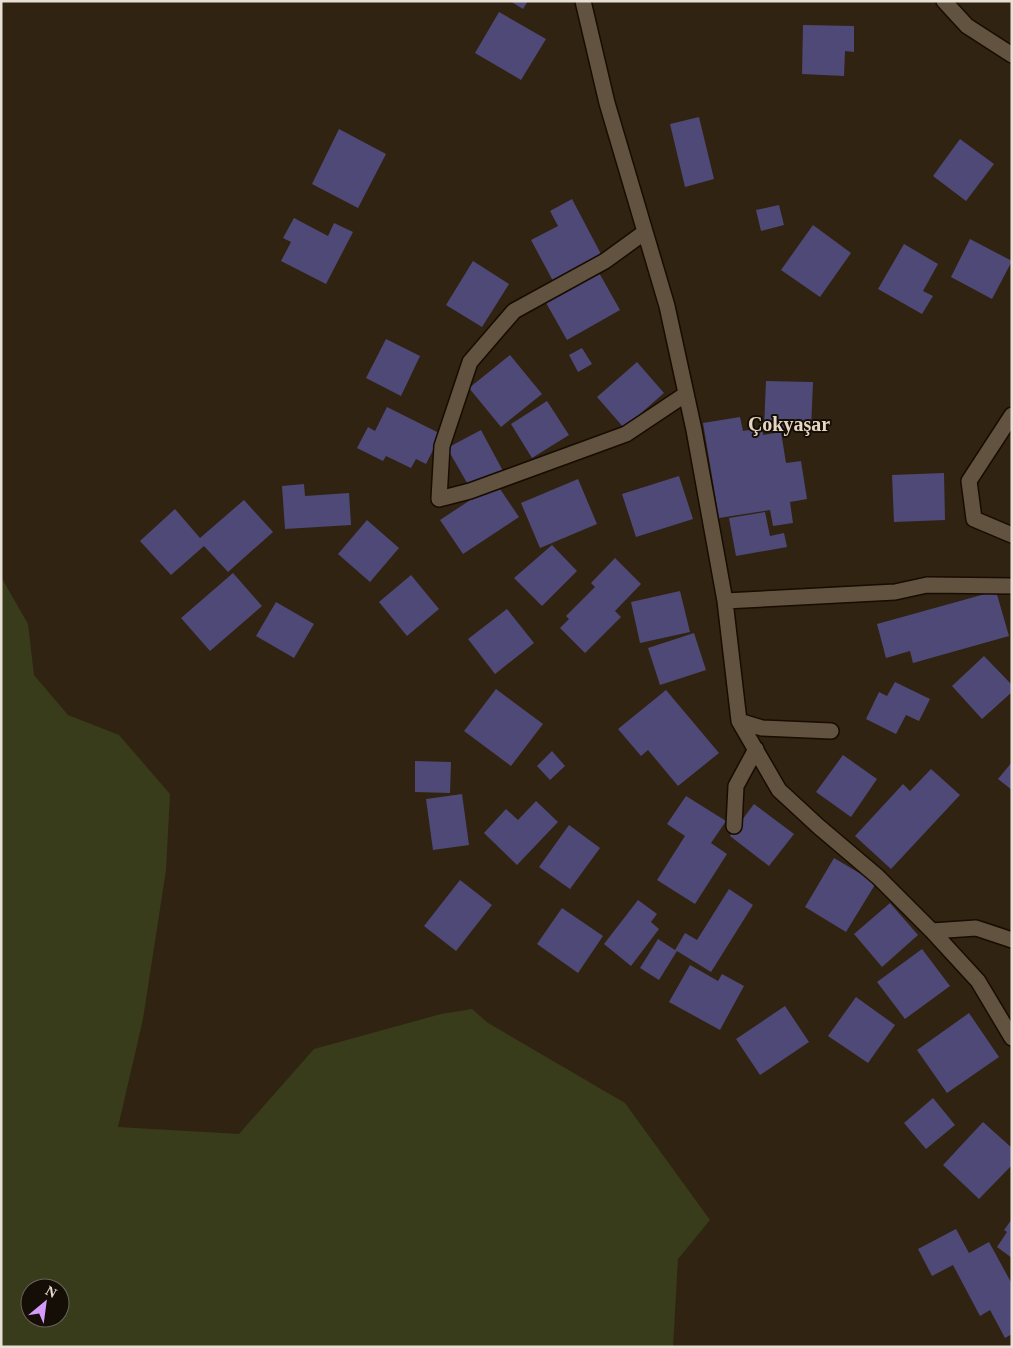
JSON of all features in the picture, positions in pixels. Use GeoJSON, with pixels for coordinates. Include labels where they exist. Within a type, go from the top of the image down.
{"type":"FeatureCollection","features":[{"type":"Feature","properties":{"kind":"street"},"geometry":{"type":"LineString","coordinates":[[583,1],[607,103],[667,306],[726,602],[728,637],[739,721],[779,790],[878,877],[932,931],[978,980],[1012,1038]]}},
{"type":"Feature","properties":{"kind":"street"},"geometry":{"type":"LineString","coordinates":[[944,1],[967,26],[1012,55]]}},
{"type":"Feature","properties":{"kind":"street"},"geometry":{"type":"LineString","coordinates":[[645,232],[605,261],[514,311],[470,362],[442,446],[439,499],[470,490],[626,434],[686,394]]}},
{"type":"Feature","properties":{"kind":"street"},"geometry":{"type":"LineString","coordinates":[[1012,415],[970,481],[974,519],[1012,535]]}},
{"type":"Feature","properties":{"kind":"street"},"geometry":{"type":"LineString","coordinates":[[726,602],[896,592],[927,585],[1012,586]]}},
{"type":"Feature","properties":{"kind":"street"},"geometry":{"type":"LineString","coordinates":[[739,721],[762,728],[831,731]]}},
{"type":"Feature","properties":{"kind":"street"},"geometry":{"type":"LineString","coordinates":[[734,826],[736,786],[756,749]]}},
{"type":"Feature","properties":{"kind":"street"},"geometry":{"type":"LineString","coordinates":[[932,931],[976,928],[1012,940]]}},
{"type":"Feature","properties":{"kind":"green space"},"geometry":{"type":"Polygon","coordinates":[[[1,577],[28,624],[34,675],[68,715],[119,735],[170,794],[166,870],[143,1019],[118,1127],[239,1134],[314,1049],[441,1014],[472,1009],[488,1023],[625,1103],[710,1220],[678,1259],[673,1347],[1,1347],[1,577]]]}},
{"type":"Feature","properties":{"kind":"building"},"geometry":{"type":"Polygon","coordinates":[[[510,1],[528,1],[523,9],[510,1]]]}},
{"type":"Feature","properties":{"kind":"building"},"geometry":{"type":"Polygon","coordinates":[[[499,12],[546,39],[521,80],[475,53],[499,12]]]}},
{"type":"Feature","properties":{"kind":"building"},"geometry":{"type":"Polygon","coordinates":[[[803,25],[854,26],[854,52],[845,51],[844,76],[802,74],[803,25]]]}},
{"type":"Feature","properties":{"kind":"building"},"geometry":{"type":"Polygon","coordinates":[[[699,117],[714,179],[685,187],[670,124],[699,117]]]}},
{"type":"Feature","properties":{"kind":"building"},"geometry":{"type":"Polygon","coordinates":[[[339,129],[386,154],[358,208],[312,184],[339,129]]]}},
{"type":"Feature","properties":{"kind":"building"},"geometry":{"type":"Polygon","coordinates":[[[960,139],[994,164],[966,201],[933,176],[960,139]]]}},
{"type":"Feature","properties":{"kind":"building"},"geometry":{"type":"Polygon","coordinates":[[[572,199],[602,256],[553,281],[531,240],[558,226],[550,211],[572,199]]]}},
{"type":"Feature","properties":{"kind":"building"},"geometry":{"type":"Polygon","coordinates":[[[779,205],[784,225],[761,231],[756,210],[779,205]]]}},
{"type":"Feature","properties":{"kind":"building"},"geometry":{"type":"Polygon","coordinates":[[[294,218],[328,236],[334,223],[353,232],[326,284],[281,261],[291,242],[283,238],[294,218]]]}},
{"type":"Feature","properties":{"kind":"building"},"geometry":{"type":"Polygon","coordinates":[[[813,225],[851,253],[820,297],[781,270],[813,225]]]}},
{"type":"Feature","properties":{"kind":"building"},"geometry":{"type":"Polygon","coordinates":[[[970,239],[1012,261],[992,299],[951,277],[970,239]]]}},
{"type":"Feature","properties":{"kind":"building"},"geometry":{"type":"Polygon","coordinates":[[[904,244],[938,264],[923,291],[933,296],[922,314],[878,289],[904,244]]]}},
{"type":"Feature","properties":{"kind":"building"},"geometry":{"type":"Polygon","coordinates":[[[473,261],[509,284],[482,327],[446,305],[473,261]]]}},
{"type":"Feature","properties":{"kind":"building"},"geometry":{"type":"Polygon","coordinates":[[[598,271],[620,310],[567,340],[545,301],[598,271]]]}},
{"type":"Feature","properties":{"kind":"building"},"geometry":{"type":"Polygon","coordinates":[[[386,339],[420,356],[401,396],[366,378],[386,339]]]}},
{"type":"Feature","properties":{"kind":"building"},"geometry":{"type":"Polygon","coordinates":[[[582,348],[592,364],[578,372],[569,355],[582,348]]]}},
{"type":"Feature","properties":{"kind":"building"},"geometry":{"type":"Polygon","coordinates":[[[510,355],[542,394],[501,427],[469,388],[510,355]]]}},
{"type":"Feature","properties":{"kind":"building"},"geometry":{"type":"Polygon","coordinates":[[[637,362],[664,393],[624,428],[597,397],[637,362]]]}},
{"type":"Feature","properties":{"kind":"building"},"geometry":{"type":"Polygon","coordinates":[[[766,381],[813,382],[811,429],[764,428],[766,381]]]}},
{"type":"Feature","properties":{"kind":"building"},"geometry":{"type":"Polygon","coordinates":[[[547,401],[569,435],[532,458],[511,424],[547,401]]]}},
{"type":"Feature","properties":{"kind":"building"},"geometry":{"type":"Polygon","coordinates":[[[387,407],[441,434],[426,464],[416,459],[411,468],[386,456],[383,461],[357,448],[368,427],[375,431],[387,407]]]}},
{"type":"Feature","properties":{"kind":"building"},"geometry":{"type":"Polygon","coordinates":[[[740,417],[743,431],[762,428],[763,435],[781,432],[786,463],[801,461],[807,499],[790,502],[793,523],[773,526],[770,510],[719,518],[703,423],[740,417]]]}},
{"type":"Feature","properties":{"kind":"building"},"geometry":{"type":"Polygon","coordinates":[[[481,430],[503,471],[470,488],[447,448],[481,430]]]}},
{"type":"Feature","properties":{"kind":"building"},"geometry":{"type":"Polygon","coordinates":[[[944,473],[945,520],[894,522],[892,475],[944,473]]]}},
{"type":"Feature","properties":{"kind":"building"},"geometry":{"type":"Polygon","coordinates":[[[679,476],[693,519],[636,537],[622,494],[679,476]]]}},
{"type":"Feature","properties":{"kind":"building"},"geometry":{"type":"Polygon","coordinates":[[[578,479],[597,524],[540,548],[521,503],[578,479]]]}},
{"type":"Feature","properties":{"kind":"building"},"geometry":{"type":"Polygon","coordinates":[[[496,483],[519,517],[463,554],[440,520],[496,483]]]}},
{"type":"Feature","properties":{"kind":"building"},"geometry":{"type":"Polygon","coordinates":[[[304,484],[305,496],[349,493],[351,525],[285,529],[282,486],[304,484]]]}},
{"type":"Feature","properties":{"kind":"building"},"geometry":{"type":"Polygon","coordinates":[[[244,500],[273,532],[228,572],[204,546],[171,575],[140,541],[175,509],[200,538],[244,500]]]}},
{"type":"Feature","properties":{"kind":"building"},"geometry":{"type":"Polygon","coordinates":[[[765,512],[770,536],[784,533],[787,547],[736,556],[729,518],[765,512]]]}},
{"type":"Feature","properties":{"kind":"building"},"geometry":{"type":"Polygon","coordinates":[[[367,520],[399,548],[370,582],[338,554],[367,520]]]}},
{"type":"Feature","properties":{"kind":"building"},"geometry":{"type":"Polygon","coordinates":[[[552,545],[577,571],[542,606],[514,578],[552,545]]]}},
{"type":"Feature","properties":{"kind":"building"},"geometry":{"type":"Polygon","coordinates":[[[615,558],[641,584],[615,611],[621,617],[585,653],[560,628],[569,619],[566,616],[595,587],[591,583],[615,558]]]}},
{"type":"Feature","properties":{"kind":"building"},"geometry":{"type":"Polygon","coordinates":[[[233,573],[262,606],[210,651],[181,618],[233,573]]]}},
{"type":"Feature","properties":{"kind":"building"},"geometry":{"type":"Polygon","coordinates":[[[411,575],[439,609],[407,636],[379,602],[411,575]]]}},
{"type":"Feature","properties":{"kind":"building"},"geometry":{"type":"Polygon","coordinates":[[[680,591],[690,632],[640,643],[631,602],[680,591]]]}},
{"type":"Feature","properties":{"kind":"building"},"geometry":{"type":"Polygon","coordinates":[[[996,591],[1009,636],[913,663],[910,651],[886,658],[877,624],[996,591]]]}},
{"type":"Feature","properties":{"kind":"building"},"geometry":{"type":"Polygon","coordinates":[[[276,602],[314,624],[294,658],[256,636],[276,602]]]}},
{"type":"Feature","properties":{"kind":"building"},"geometry":{"type":"Polygon","coordinates":[[[507,609],[534,643],[495,674],[468,639],[507,609]]]}},
{"type":"Feature","properties":{"kind":"building"},"geometry":{"type":"Polygon","coordinates":[[[694,633],[706,670],[660,685],[648,648],[694,633]]]}},
{"type":"Feature","properties":{"kind":"building"},"geometry":{"type":"Polygon","coordinates":[[[984,656],[1012,685],[1012,692],[982,719],[952,686],[984,656]]]}},
{"type":"Feature","properties":{"kind":"building"},"geometry":{"type":"Polygon","coordinates":[[[895,682],[930,699],[919,721],[906,715],[896,734],[866,719],[879,692],[887,696],[895,682]]]}},
{"type":"Feature","properties":{"kind":"building"},"geometry":{"type":"Polygon","coordinates":[[[496,689],[543,724],[511,766],[464,731],[496,689]]]}},
{"type":"Feature","properties":{"kind":"building"},"geometry":{"type":"Polygon","coordinates":[[[666,690],[719,753],[678,786],[648,750],[641,756],[618,729],[666,690]]]}},
{"type":"Feature","properties":{"kind":"building"},"geometry":{"type":"Polygon","coordinates":[[[552,751],[565,766],[550,780],[537,766],[552,751]]]}},
{"type":"Feature","properties":{"kind":"building"},"geometry":{"type":"Polygon","coordinates":[[[843,755],[877,779],[851,817],[816,792],[843,755]]]}},
{"type":"Feature","properties":{"kind":"building"},"geometry":{"type":"Polygon","coordinates":[[[415,761],[451,762],[450,793],[415,792],[415,761]]]}},
{"type":"Feature","properties":{"kind":"building"},"geometry":{"type":"Polygon","coordinates":[[[1012,762],[1012,790],[998,779],[1012,762]]]}},
{"type":"Feature","properties":{"kind":"building"},"geometry":{"type":"Polygon","coordinates":[[[931,769],[960,795],[891,869],[855,836],[903,784],[910,791],[931,769]]]}},
{"type":"Feature","properties":{"kind":"building"},"geometry":{"type":"Polygon","coordinates":[[[462,794],[469,845],[433,850],[426,799],[462,794]]]}},
{"type":"Feature","properties":{"kind":"building"},"geometry":{"type":"Polygon","coordinates":[[[686,796],[726,821],[711,843],[727,854],[695,904],[657,880],[685,836],[667,824],[686,796]]]}},
{"type":"Feature","properties":{"kind":"building"},"geometry":{"type":"Polygon","coordinates":[[[536,801],[558,822],[517,865],[484,833],[506,809],[518,820],[536,801]]]}},
{"type":"Feature","properties":{"kind":"building"},"geometry":{"type":"Polygon","coordinates":[[[754,804],[794,834],[769,866],[730,836],[754,804]]]}},
{"type":"Feature","properties":{"kind":"building"},"geometry":{"type":"Polygon","coordinates":[[[569,825],[600,848],[570,889],[539,867],[569,825]]]}},
{"type":"Feature","properties":{"kind":"building"},"geometry":{"type":"Polygon","coordinates":[[[834,858],[876,883],[846,932],[805,907],[834,858]]]}},
{"type":"Feature","properties":{"kind":"building"},"geometry":{"type":"Polygon","coordinates":[[[460,880],[492,905],[456,951],[424,926],[460,880]]]}},
{"type":"Feature","properties":{"kind":"building"},"geometry":{"type":"Polygon","coordinates":[[[729,889],[753,905],[711,972],[677,951],[659,980],[640,968],[658,939],[675,950],[685,933],[697,940],[729,889]]]}},
{"type":"Feature","properties":{"kind":"building"},"geometry":{"type":"Polygon","coordinates":[[[638,900],[657,914],[651,922],[659,929],[631,966],[604,944],[638,900]]]}},
{"type":"Feature","properties":{"kind":"building"},"geometry":{"type":"Polygon","coordinates":[[[890,903],[918,935],[882,967],[854,934],[890,903]]]}},
{"type":"Feature","properties":{"kind":"building"},"geometry":{"type":"Polygon","coordinates":[[[562,908],[603,936],[578,973],[537,944],[562,908]]]}},
{"type":"Feature","properties":{"kind":"building"},"geometry":{"type":"Polygon","coordinates":[[[922,949],[950,986],[905,1019],[877,982],[922,949]]]}},
{"type":"Feature","properties":{"kind":"building"},"geometry":{"type":"Polygon","coordinates":[[[690,965],[718,981],[722,974],[744,986],[720,1030],[669,1002],[690,965]]]}},
{"type":"Feature","properties":{"kind":"building"},"geometry":{"type":"Polygon","coordinates":[[[856,997],[895,1025],[868,1063],[828,1036],[856,997]]]}},
{"type":"Feature","properties":{"kind":"building"},"geometry":{"type":"Polygon","coordinates":[[[785,1006],[809,1042],[760,1075],[736,1039],[785,1006]]]}},
{"type":"Feature","properties":{"kind":"building"},"geometry":{"type":"Polygon","coordinates":[[[969,1013],[999,1057],[947,1093],[917,1050],[969,1013]]]}},
{"type":"Feature","properties":{"kind":"building"},"geometry":{"type":"Polygon","coordinates":[[[933,1098],[955,1125],[926,1149],[904,1123],[933,1098]]]}},
{"type":"Feature","properties":{"kind":"building"},"geometry":{"type":"Polygon","coordinates":[[[983,1122],[1012,1148],[1012,1165],[979,1199],[943,1165],[983,1122]]]}},
{"type":"Feature","properties":{"kind":"building"},"geometry":{"type":"Polygon","coordinates":[[[1012,1219],[1012,1258],[997,1247],[1007,1232],[1004,1230],[1012,1219]]]}},
{"type":"Feature","properties":{"kind":"building"},"geometry":{"type":"Polygon","coordinates":[[[956,1229],[969,1253],[989,1242],[1012,1284],[1012,1334],[1005,1338],[990,1310],[980,1316],[953,1265],[932,1276],[918,1249],[956,1229]]]}},
{"type":"Feature","properties":{"kind":"district","name":"Çokyaşar"},"geometry":{"type":"Point","coordinates":[789,424]}}]}
